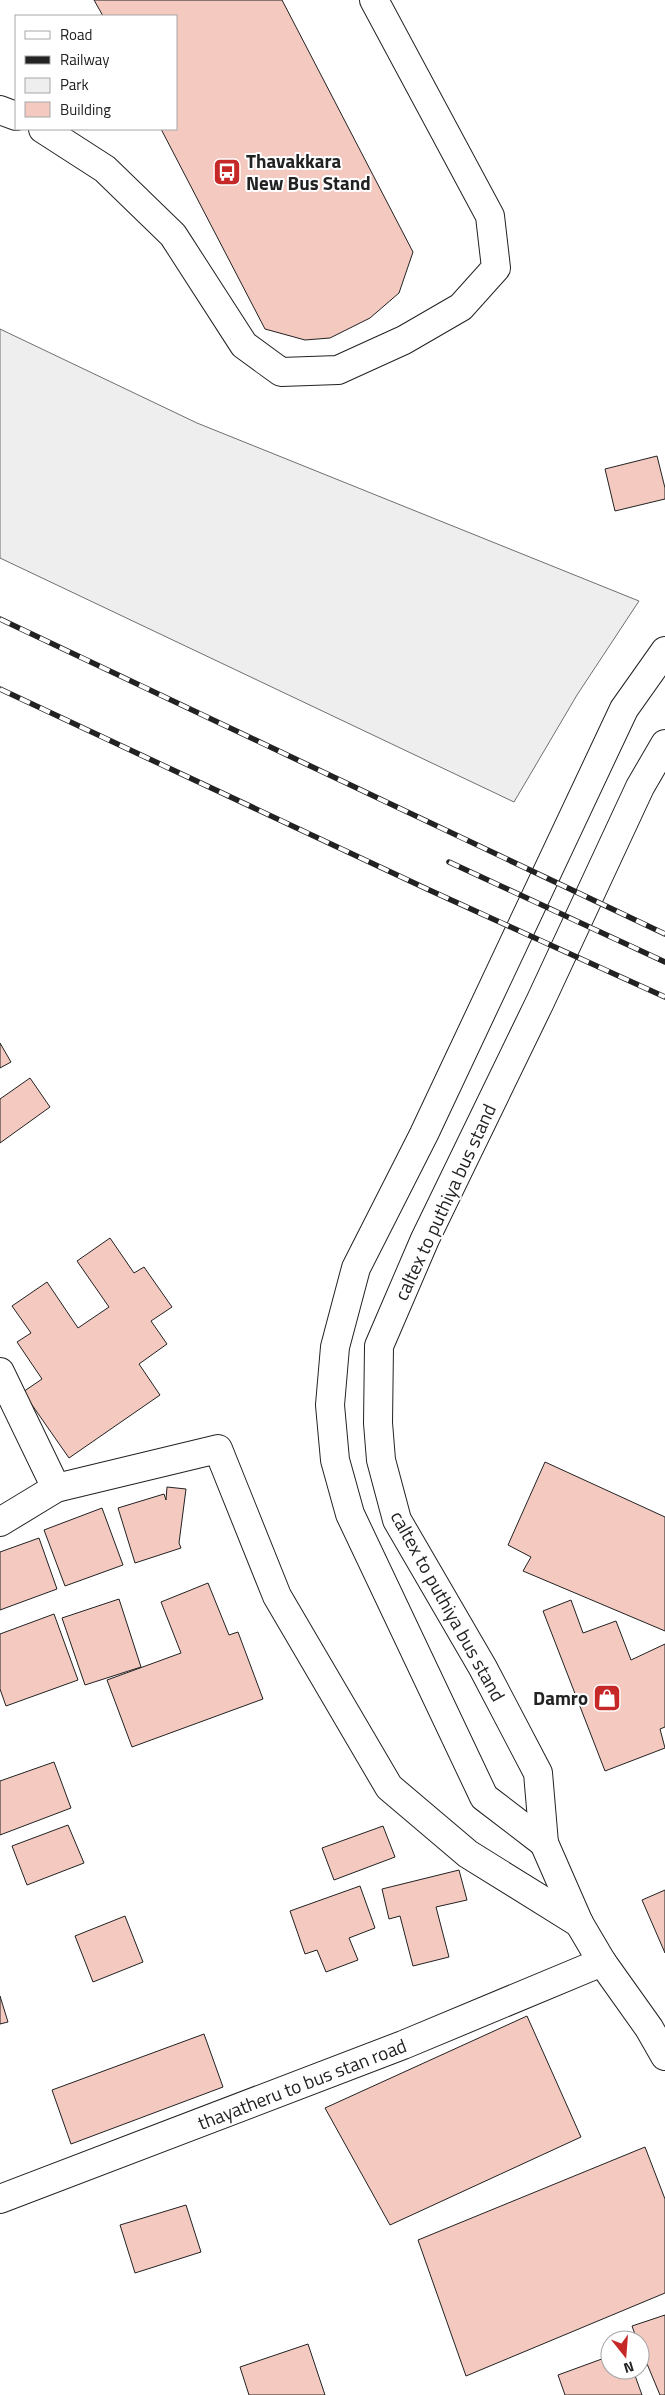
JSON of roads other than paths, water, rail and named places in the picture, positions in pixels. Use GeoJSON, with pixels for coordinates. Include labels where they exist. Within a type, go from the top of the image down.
{"type":"FeatureCollection","features":[{"type":"Feature","properties":{"kind":"main road"},"geometry":{"type":"LineString","coordinates":[[45,130],[105,169],[173,235],[244,345],[281,372],[338,370],[404,340],[461,307],[496,268],[490,216],[374,0]]}},
{"type":"Feature","properties":{"kind":"main road"},"geometry":{"type":"LineString","coordinates":[[0,110],[15,116]]}},
{"type":"Feature","properties":{"kind":"main road"},"geometry":{"type":"LineString","coordinates":[[544,1843],[484,1797],[350,1514],[334,1460],[330,1405],[335,1347],[356,1268],[433,1116],[624,709],[665,651]]}},
{"type":"Feature","properties":{"kind":"main road","name":"caltex to puthiya bus stand"},"geometry":{"type":"LineString","coordinates":[[665,744],[640,787],[603,870],[425,1239],[380,1346],[378,1423],[381,1460],[397,1520],[483,1668],[538,1773],[544,1843],[579,1923],[602,1962],[649,2028],[665,2056]]}},
{"type":"Feature","properties":{"kind":"main road"},"geometry":{"type":"LineString","coordinates":[[0,1372],[56,1488]]}},
{"type":"Feature","properties":{"kind":"main road"},"geometry":{"type":"LineString","coordinates":[[0,1522],[56,1488],[218,1448],[277,1596],[389,1786],[468,1854],[579,1923]]}},
{"type":"Feature","properties":{"kind":"main road","name":"thayatheru to bus stan road"},"geometry":{"type":"LineString","coordinates":[[0,2199],[403,2045],[602,1962]]}},
{"type":"Feature","properties":{"kind":"railway"},"geometry":{"type":"LineString","coordinates":[[0,619],[665,934]]}},
{"type":"Feature","properties":{"kind":"railway"},"geometry":{"type":"LineString","coordinates":[[0,689],[427,889],[665,997]]}},
{"type":"Feature","properties":{"kind":"railway"},"geometry":{"type":"LineString","coordinates":[[449,862],[665,962]]}},
{"type":"Feature","properties":{"kind":"place","name":"Thavakkara New Bus Stand"},"geometry":{"type":"Point","coordinates":[227,172]}},
{"type":"Feature","properties":{"kind":"place","name":"Damro"},"geometry":{"type":"Point","coordinates":[607,1698]}}]}
